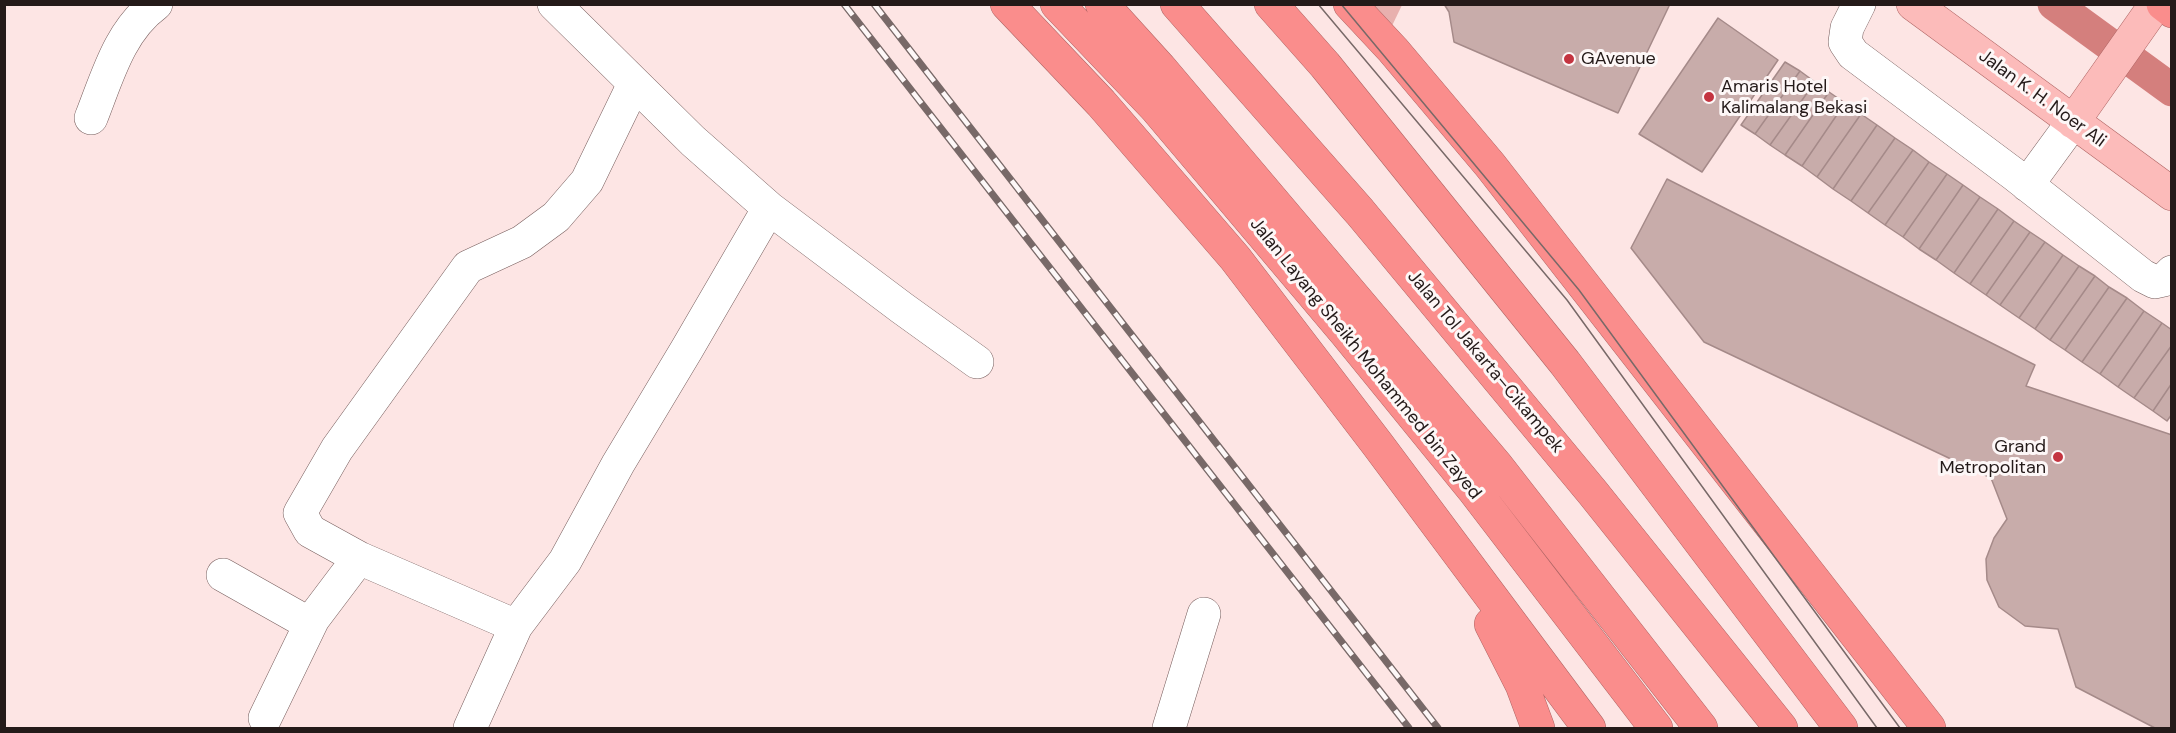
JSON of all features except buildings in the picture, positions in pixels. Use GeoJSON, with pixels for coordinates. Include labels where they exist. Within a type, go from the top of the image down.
{"type":"FeatureCollection","features":[{"type":"Feature","properties":{"kind":"highway"},"geometry":{"type":"LineString","coordinates":[[1007,4],[1101,103],[1235,258],[1378,445],[1589,729]]}},
{"type":"Feature","properties":{"kind":"highway","name":"Jalan Layang Sheikh Mohammed bin Zayed"},"geometry":{"type":"LineString","coordinates":[[1057,4],[1156,108],[1346,333],[1473,489],[1656,729]]}},
{"type":"Feature","properties":{"kind":"highway","name":"Jalan Layang Sheikh Mohammed bin Zayed"},"geometry":{"type":"LineString","coordinates":[[1102,4],[1160,68],[1496,465],[1701,729]]}},
{"type":"Feature","properties":{"kind":"highway","name":"Jalan Tol Jakarta–Cikampek"},"geometry":{"type":"LineString","coordinates":[[1177,4],[1368,221],[1593,493],[1780,729]]}},
{"type":"Feature","properties":{"kind":"highway"},"geometry":{"type":"LineString","coordinates":[[1271,4],[1325,65],[1565,363],[1841,729]]}},
{"type":"Feature","properties":{"kind":"highway"},"geometry":{"type":"LineString","coordinates":[[1350,4],[1393,50],[1490,165],[1929,729]]}},
{"type":"Feature","properties":{"kind":"highway"},"geometry":{"type":"LineString","coordinates":[[2163,4],[2172,11]]}},
{"type":"Feature","properties":{"kind":"highway"},"geometry":{"type":"LineString","coordinates":[[1378,445],[1490,623],[1522,685],[1538,729]]}},
{"type":"Feature","properties":{"kind":"main road","name":"Jalan K. H. Noer Ali"},"geometry":{"type":"LineString","coordinates":[[1913,4],[2075,105],[2172,194]]}},
{"type":"Feature","properties":{"kind":"main road"},"geometry":{"type":"LineString","coordinates":[[2075,105],[2134,4]]}},
{"type":"Feature","properties":{"kind":"main road"},"geometry":{"type":"LineString","coordinates":[[2075,105],[2156,4]]}},
{"type":"Feature","properties":{"kind":"street"},"geometry":{"type":"LineString","coordinates":[[92,118],[119,45],[145,12],[156,4]]}},
{"type":"Feature","properties":{"kind":"street"},"geometry":{"type":"LineString","coordinates":[[554,4],[693,141],[769,208],[977,362]]}},
{"type":"Feature","properties":{"kind":"street"},"geometry":{"type":"LineString","coordinates":[[1858,4],[1847,28],[1845,42],[1853,54],[2021,180],[2143,276],[2155,282],[2169,280]]}},
{"type":"Feature","properties":{"kind":"street"},"geometry":{"type":"LineString","coordinates":[[516,626],[359,558],[310,531],[300,513],[337,449],[468,267],[522,242],[556,217],[587,181],[634,84]]}},
{"type":"Feature","properties":{"kind":"street"},"geometry":{"type":"LineString","coordinates":[[2021,180],[2075,105]]}},
{"type":"Feature","properties":{"kind":"street"},"geometry":{"type":"LineString","coordinates":[[470,729],[516,626],[565,561],[618,464],[769,208]]}},
{"type":"Feature","properties":{"kind":"street"},"geometry":{"type":"LineString","coordinates":[[265,718],[313,619],[359,558]]}},
{"type":"Feature","properties":{"kind":"street"},"geometry":{"type":"LineString","coordinates":[[223,575],[301,620],[313,619]]}},
{"type":"Feature","properties":{"kind":"street"},"geometry":{"type":"LineString","coordinates":[[1169,729],[1204,614]]}},
{"type":"Feature","properties":{"kind":"shaded area"},"geometry":{"type":"Polygon","coordinates":[[[1365,5],[1402,5],[1390,30],[1365,5]]]}},
{"type":"Feature","properties":{"kind":"waterway"},"geometry":{"type":"LineString","coordinates":[[2054,4],[2172,90]]}},
{"type":"Feature","properties":{"kind":"tram line"},"geometry":{"type":"LineString","coordinates":[[1318,4],[1567,300],[1877,728]]}},
{"type":"Feature","properties":{"kind":"tram line"},"geometry":{"type":"LineString","coordinates":[[1341,4],[1579,290],[1900,728]]}},
{"type":"Feature","properties":{"kind":"railway"},"geometry":{"type":"LineString","coordinates":[[844,4],[1409,728]]}},
{"type":"Feature","properties":{"kind":"railway"},"geometry":{"type":"LineString","coordinates":[[874,4],[1438,728]]}},
{"type":"Feature","properties":{"kind":"place","name":"GAvenue"},"geometry":{"type":"Point","coordinates":[1569,59]}},
{"type":"Feature","properties":{"kind":"place","name":"Amaris Hotel Kalimalang Bekasi"},"geometry":{"type":"Point","coordinates":[1709,97]}},
{"type":"Feature","properties":{"kind":"place","name":"Grand Metropolitan"},"geometry":{"type":"Point","coordinates":[2058,457]}}]}
